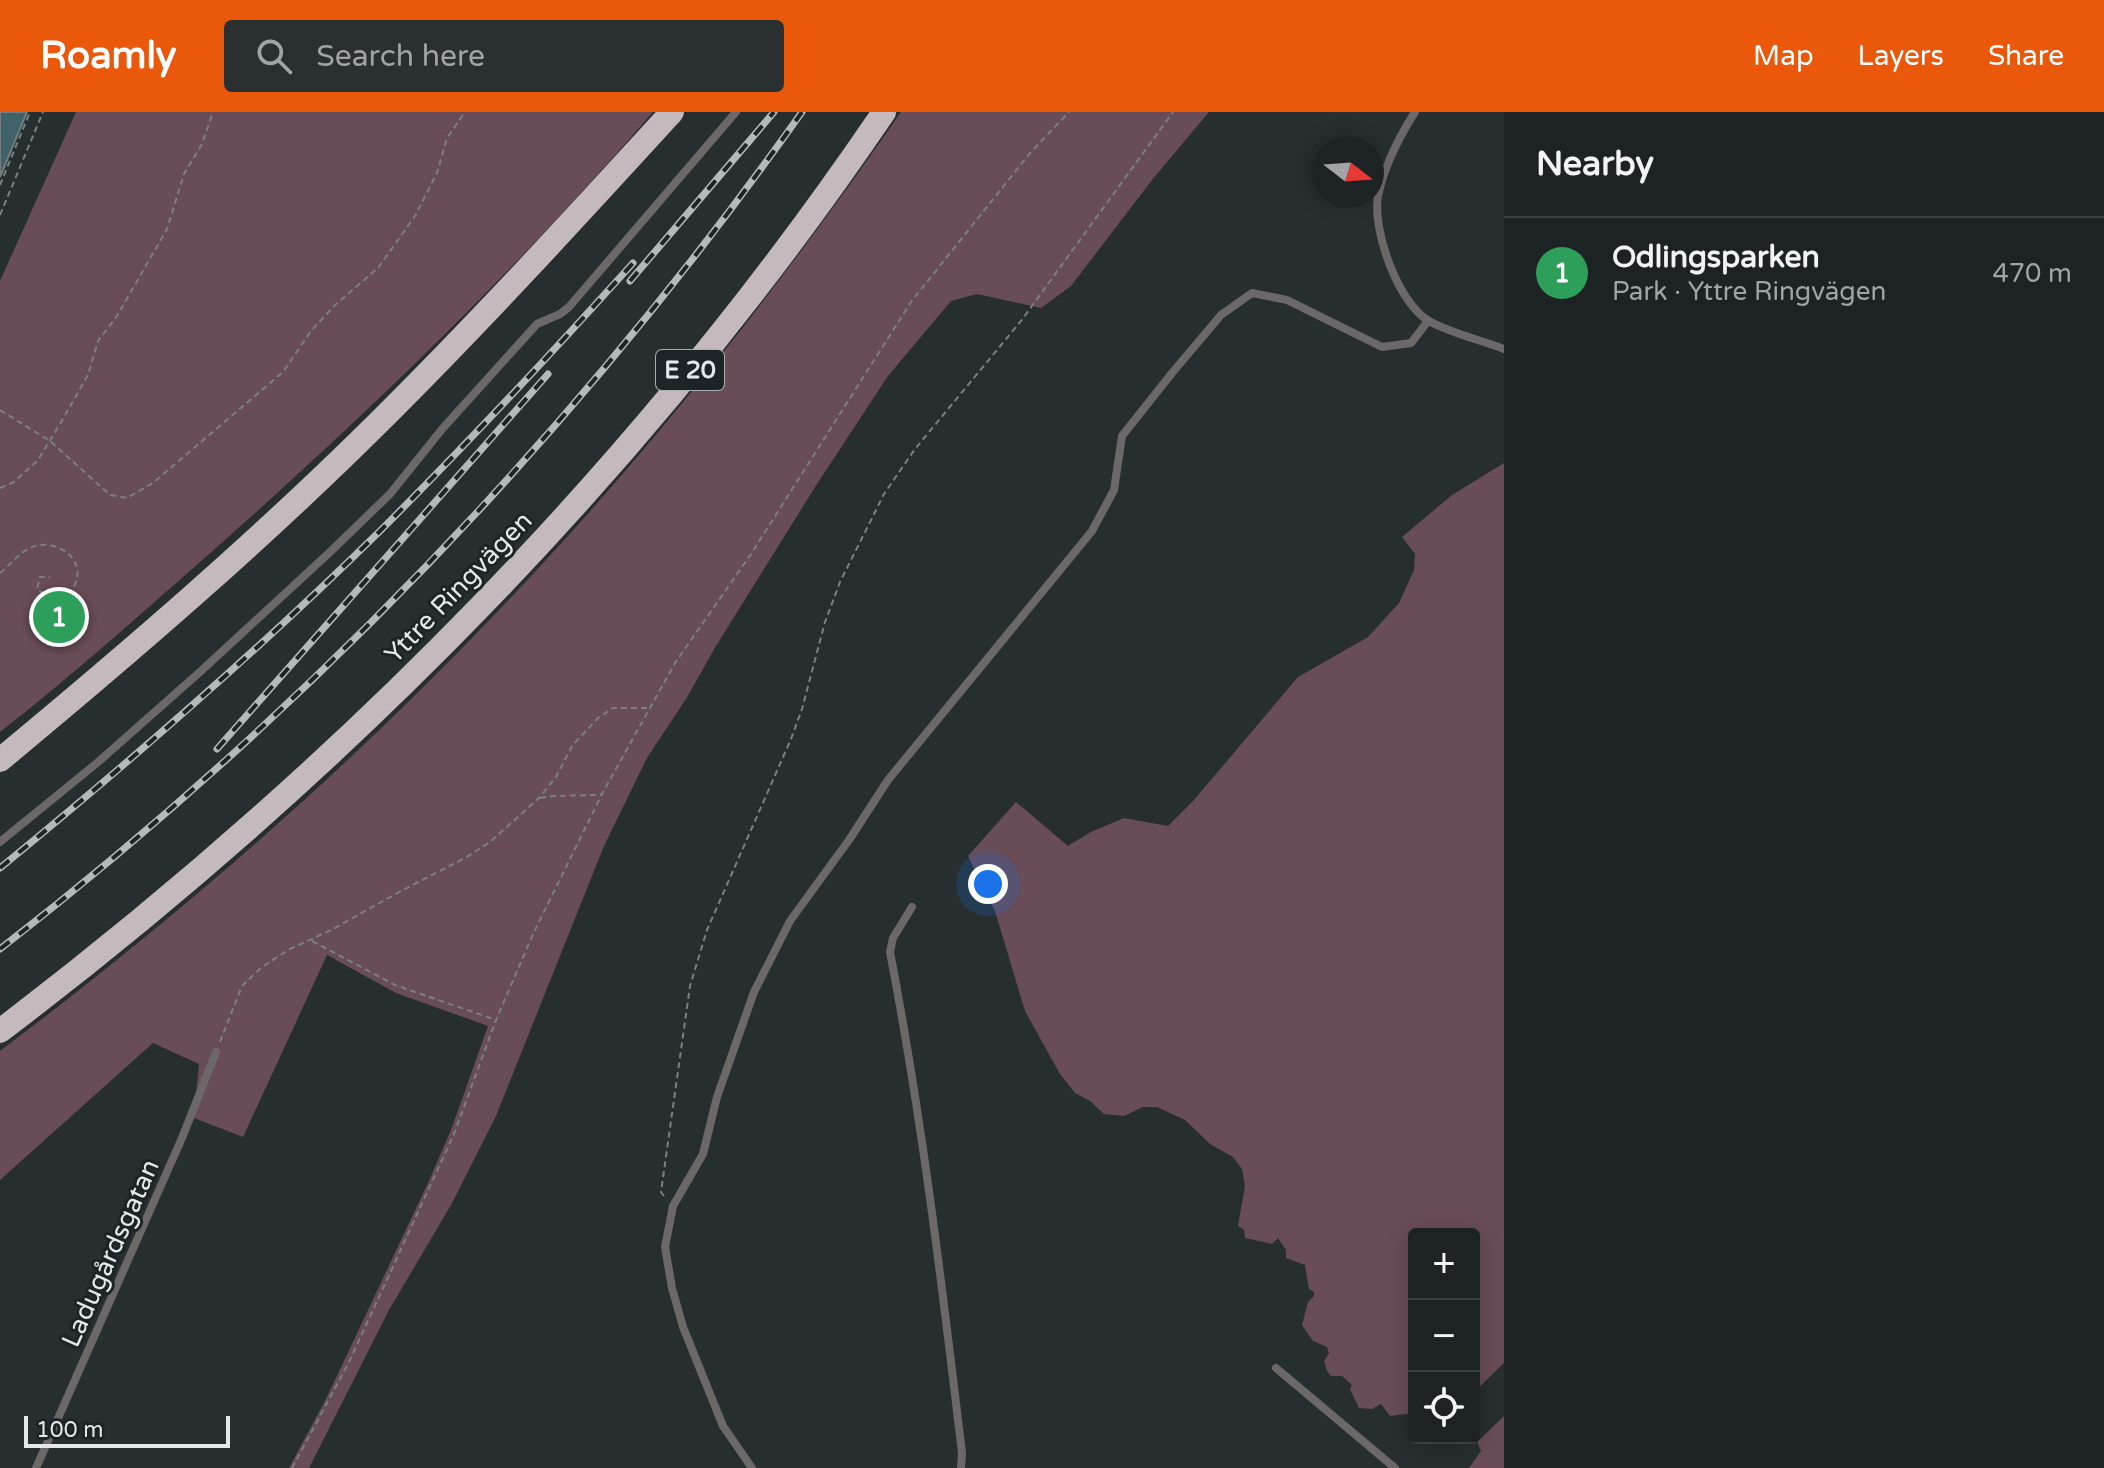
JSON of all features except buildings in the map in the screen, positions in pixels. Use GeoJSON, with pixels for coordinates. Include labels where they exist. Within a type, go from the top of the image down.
{"type":"FeatureCollection","features":[{"type":"Feature","properties":{"kind":"highway"},"geometry":{"type":"LineString","coordinates":[[0,760],[120,660],[256,539],[375,427],[520,278],[672,112]]}},
{"type":"Feature","properties":{"kind":"highway","name":"Yttre Ringvägen"},"geometry":{"type":"LineString","coordinates":[[0,1031],[95,959],[219,856],[346,740],[477,613],[589,489],[748,298],[884,112]]}},
{"type":"Feature","properties":{"kind":"lane"},"geometry":{"type":"LineString","coordinates":[[0,842],[97,763],[201,671],[390,494],[443,428],[537,324],[569,307],[736,112]]}},
{"type":"Feature","properties":{"kind":"lane"},"geometry":{"type":"LineString","coordinates":[[1415,112],[1399,137],[1378,198],[1383,246],[1401,293],[1428,321],[1504,349]]}},
{"type":"Feature","properties":{"kind":"lane"},"geometry":{"type":"LineString","coordinates":[[752,1468],[723,1426],[683,1327],[665,1247],[673,1206],[703,1154],[717,1097],[754,992],[790,921],[888,780],[1092,531],[1114,490],[1122,436],[1221,315],[1252,293],[1287,300],[1382,347],[1411,343],[1428,321]]}},
{"type":"Feature","properties":{"kind":"lane"},"geometry":{"type":"LineString","coordinates":[[912,907],[893,938],[890,952],[912,1065],[962,1453],[961,1468]]}},
{"type":"Feature","properties":{"kind":"lane","name":"Ladugårdsgatan"},"geometry":{"type":"LineString","coordinates":[[36,1468],[182,1138],[216,1052]]}},
{"type":"Feature","properties":{"kind":"lane"},"geometry":{"type":"LineString","coordinates":[[1276,1368],[1395,1468]]}},
{"type":"Feature","properties":{"kind":"path"},"geometry":{"type":"LineString","coordinates":[[0,185],[30,112]]}},
{"type":"Feature","properties":{"kind":"path"},"geometry":{"type":"LineString","coordinates":[[0,215],[43,112]]}},
{"type":"Feature","properties":{"kind":"path"},"geometry":{"type":"LineString","coordinates":[[0,488],[14,482],[38,460],[88,375],[98,341],[117,316],[167,229],[184,174],[202,144],[213,112]]}},
{"type":"Feature","properties":{"kind":"path"},"geometry":{"type":"LineString","coordinates":[[0,410],[50,441],[110,495],[127,498],[153,483],[283,372],[311,331],[335,305],[378,268],[415,216],[437,173],[447,138],[465,112]]}},
{"type":"Feature","properties":{"kind":"path"},"geometry":{"type":"LineString","coordinates":[[292,1468],[349,1362],[448,1149],[496,1020],[533,934],[602,794],[675,663],[751,554],[911,302],[1030,153],[1069,112]]}},
{"type":"Feature","properties":{"kind":"path"},"geometry":{"type":"LineString","coordinates":[[673,1206],[661,1192],[690,986],[707,930],[796,724],[825,622],[858,543],[884,494],[915,449],[1021,321],[1173,112]]}},
{"type":"Feature","properties":{"kind":"path"},"geometry":{"type":"LineString","coordinates":[[0,573],[26,550],[39,544],[68,552],[77,565],[78,580],[70,593],[58,598],[45,597],[37,589],[40,577],[50,577]]}},
{"type":"Feature","properties":{"kind":"path"},"geometry":{"type":"LineString","coordinates":[[216,1052],[242,986],[262,967],[288,950],[490,842],[539,798],[556,777],[572,746],[598,718],[613,708],[650,708]]}},
{"type":"Feature","properties":{"kind":"path"},"geometry":{"type":"LineString","coordinates":[[539,798],[602,794]]}},
{"type":"Feature","properties":{"kind":"path"},"geometry":{"type":"LineString","coordinates":[[311,940],[395,985],[496,1020]]}},
{"type":"Feature","properties":{"kind":"shaded area"},"geometry":{"type":"Polygon","coordinates":[[[76,112],[653,112],[552,225],[392,386],[225,540],[86,662],[0,732],[0,281],[76,112]]]}},
{"type":"Feature","properties":{"kind":"shaded area"},"geometry":{"type":"Polygon","coordinates":[[[901,112],[1209,112],[1152,180],[1071,286],[1041,308],[977,294],[951,301],[888,376],[817,484],[647,758],[604,846],[496,1116],[451,1205],[389,1310],[309,1468],[289,1468],[326,1399],[428,1183],[451,1130],[488,1026],[396,993],[327,955],[243,1137],[194,1118],[199,1064],[153,1043],[0,1180],[0,1051],[131,949],[258,842],[380,729],[497,612],[606,493],[709,370],[807,243],[901,112]]]}},
{"type":"Feature","properties":{"kind":"shaded area"},"geometry":{"type":"Polygon","coordinates":[[[1504,463],[1504,1363],[1480,1386],[1480,1228],[1408,1228],[1408,1414],[1390,1416],[1381,1404],[1372,1409],[1359,1408],[1350,1389],[1352,1385],[1342,1376],[1331,1376],[1327,1371],[1324,1361],[1329,1353],[1327,1347],[1313,1341],[1302,1325],[1308,1302],[1314,1296],[1309,1289],[1305,1265],[1286,1258],[1286,1250],[1278,1238],[1272,1244],[1245,1238],[1244,1230],[1238,1226],[1245,1186],[1242,1169],[1233,1157],[1210,1144],[1185,1120],[1157,1107],[1143,1107],[1124,1116],[1104,1114],[1075,1093],[1060,1074],[1025,1011],[995,911],[968,856],[1016,802],[1068,846],[1124,818],[1168,826],[1194,800],[1298,677],[1368,637],[1399,603],[1414,570],[1415,554],[1402,537],[1452,495],[1504,463]]]}},
{"type":"Feature","properties":{"kind":"shaded area"},"geometry":{"type":"Polygon","coordinates":[[[1504,1416],[1504,1468],[1469,1468],[1481,1451],[1478,1444],[1504,1416]]]}},
{"type":"Feature","properties":{"kind":"railway"},"geometry":{"type":"LineString","coordinates":[[630,281],[774,112]]}},
{"type":"Feature","properties":{"kind":"railway"},"geometry":{"type":"LineString","coordinates":[[0,949],[113,858],[223,762],[329,663],[432,560],[625,343],[716,229],[802,112]]}},
{"type":"Feature","properties":{"kind":"railway"},"geometry":{"type":"LineString","coordinates":[[0,868],[98,787],[288,619],[477,432],[633,263]]}},
{"type":"Feature","properties":{"kind":"railway"},"geometry":{"type":"LineString","coordinates":[[217,749],[548,374]]}},
{"type":"Feature","properties":{"kind":"place","name":"Odlingsparken"},"geometry":{"type":"Point","coordinates":[59,617]}}]}
